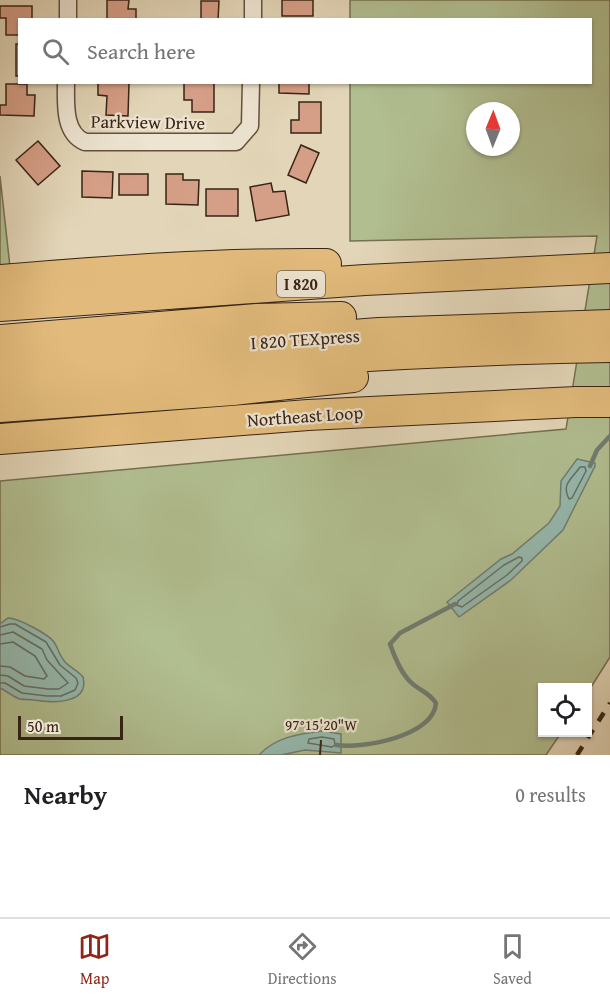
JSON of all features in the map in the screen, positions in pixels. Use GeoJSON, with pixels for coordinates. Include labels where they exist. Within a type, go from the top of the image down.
{"type":"FeatureCollection","features":[{"type":"Feature","properties":{"kind":"highway"},"geometry":{"type":"LineString","coordinates":[[0,280],[152,267],[252,263],[333,264],[592,258],[606,268]]}},
{"type":"Feature","properties":{"kind":"highway","name":"I 820"},"geometry":{"type":"LineString","coordinates":[[0,306],[365,280],[606,268]]}},
{"type":"Feature","properties":{"kind":"highway"},"geometry":{"type":"LineString","coordinates":[[0,339],[268,318],[354,317],[426,320],[464,331]]}},
{"type":"Feature","properties":{"kind":"highway","name":"I 820 TEXpress"},"geometry":{"type":"LineString","coordinates":[[0,362],[367,334],[464,331],[599,336]]}},
{"type":"Feature","properties":{"kind":"highway","name":"I 820 TEXpress"},"geometry":{"type":"LineString","coordinates":[[0,384],[152,371],[496,350],[599,336]]}},
{"type":"Feature","properties":{"kind":"highway"},"geometry":{"type":"LineString","coordinates":[[0,407],[233,390],[354,377],[436,367],[496,350]]}},
{"type":"Feature","properties":{"kind":"highway","name":"Northeast Loop"},"geometry":{"type":"LineString","coordinates":[[0,439],[308,415],[596,406]]}},
{"type":"Feature","properties":{"kind":"highway"},"geometry":{"type":"LineString","coordinates":[[0,459],[236,433],[262,419]]}},
{"type":"Feature","properties":{"kind":"street"},"geometry":{"type":"LineString","coordinates":[[68,18],[69,0]]}},
{"type":"Feature","properties":{"kind":"street"},"geometry":{"type":"LineString","coordinates":[[253,0],[253,18]]}},
{"type":"Feature","properties":{"kind":"street","name":"Parkview Drive"},"geometry":{"type":"LineString","coordinates":[[66,84],[70,129],[76,139],[85,142],[236,142],[250,126],[251,84]]}},
{"type":"Feature","properties":{"kind":"green space"},"geometry":{"type":"Polygon","coordinates":[[[350,0],[610,0],[610,657],[592,686],[592,683],[538,683],[538,737],[558,737],[546,755],[0,755],[0,481],[566,429],[597,236],[350,241],[350,84],[592,84],[592,18],[350,18],[350,0]]]}},
{"type":"Feature","properties":{"kind":"green space"},"geometry":{"type":"Polygon","coordinates":[[[0,176],[10,267],[0,268],[0,176]]]}},
{"type":"Feature","properties":{"kind":"water"},"geometry":{"type":"Polygon","coordinates":[[[577,459],[595,463],[595,466],[563,530],[511,580],[459,617],[447,602],[501,559],[512,554],[549,523],[560,506],[561,481],[577,459]]]}},
{"type":"Feature","properties":{"kind":"water"},"geometry":{"type":"Polygon","coordinates":[[[8,618],[32,627],[54,642],[65,662],[83,677],[84,686],[81,693],[68,700],[50,702],[20,699],[0,688],[0,624],[8,618]]]}},
{"type":"Feature","properties":{"kind":"water"},"geometry":{"type":"Polygon","coordinates":[[[322,731],[341,734],[341,753],[305,750],[281,755],[259,755],[280,740],[322,731]]]}},
{"type":"Feature","properties":{"kind":"building"},"geometry":{"type":"Polygon","coordinates":[[[107,0],[129,0],[128,9],[136,9],[136,18],[107,18],[107,0]]]}},
{"type":"Feature","properties":{"kind":"building"},"geometry":{"type":"Polygon","coordinates":[[[282,0],[313,0],[313,16],[282,16],[282,0]]]}},
{"type":"Feature","properties":{"kind":"building"},"geometry":{"type":"Polygon","coordinates":[[[201,1],[219,1],[218,18],[201,18],[201,1]]]}},
{"type":"Feature","properties":{"kind":"building"},"geometry":{"type":"Polygon","coordinates":[[[0,6],[32,6],[32,18],[18,18],[18,35],[6,35],[6,18],[0,18],[0,6]]]}},
{"type":"Feature","properties":{"kind":"building"},"geometry":{"type":"Polygon","coordinates":[[[16,44],[18,44],[18,76],[16,76],[16,44]]]}},
{"type":"Feature","properties":{"kind":"building"},"geometry":{"type":"Polygon","coordinates":[[[6,84],[27,84],[27,95],[35,95],[34,116],[0,115],[0,105],[6,105],[6,84]]]}},
{"type":"Feature","properties":{"kind":"building"},"geometry":{"type":"Polygon","coordinates":[[[98,84],[129,84],[128,116],[106,115],[107,96],[98,95],[98,84]]]}},
{"type":"Feature","properties":{"kind":"building"},"geometry":{"type":"Polygon","coordinates":[[[184,84],[214,84],[214,112],[192,112],[192,100],[184,100],[184,84]]]}},
{"type":"Feature","properties":{"kind":"building"},"geometry":{"type":"Polygon","coordinates":[[[279,84],[309,84],[309,94],[279,93],[279,84]]]}},
{"type":"Feature","properties":{"kind":"building"},"geometry":{"type":"Polygon","coordinates":[[[299,102],[321,102],[321,133],[291,133],[291,120],[299,120],[299,102]]]}},
{"type":"Feature","properties":{"kind":"building"},"geometry":{"type":"Polygon","coordinates":[[[38,141],[60,166],[38,185],[16,160],[38,141]]]}},
{"type":"Feature","properties":{"kind":"building"},"geometry":{"type":"Polygon","coordinates":[[[301,145],[319,153],[306,183],[288,175],[301,145]]]}},
{"type":"Feature","properties":{"kind":"building"},"geometry":{"type":"Polygon","coordinates":[[[82,171],[113,172],[112,198],[82,197],[82,171]]]}},
{"type":"Feature","properties":{"kind":"building"},"geometry":{"type":"Polygon","coordinates":[[[119,174],[148,174],[148,195],[119,195],[119,174]]]}},
{"type":"Feature","properties":{"kind":"building"},"geometry":{"type":"Polygon","coordinates":[[[166,174],[183,174],[183,180],[199,180],[198,205],[166,204],[166,174]]]}},
{"type":"Feature","properties":{"kind":"building"},"geometry":{"type":"Polygon","coordinates":[[[271,183],[273,192],[285,191],[289,215],[256,221],[250,187],[271,183]]]}},
{"type":"Feature","properties":{"kind":"building"},"geometry":{"type":"Polygon","coordinates":[[[206,189],[238,189],[238,216],[206,216],[206,189]]]}},
{"type":"Feature","properties":{"kind":"waterway"},"geometry":{"type":"LineString","coordinates":[[590,466],[597,450],[610,436]]}},
{"type":"Feature","properties":{"kind":"waterway"},"geometry":{"type":"LineString","coordinates":[[336,745],[363,745],[395,738],[411,732],[432,714],[436,703],[402,672],[390,644],[400,633],[455,604]]}},
{"type":"Feature","properties":{"kind":"railway"},"geometry":{"type":"LineString","coordinates":[[577,755],[610,703]]}}]}
